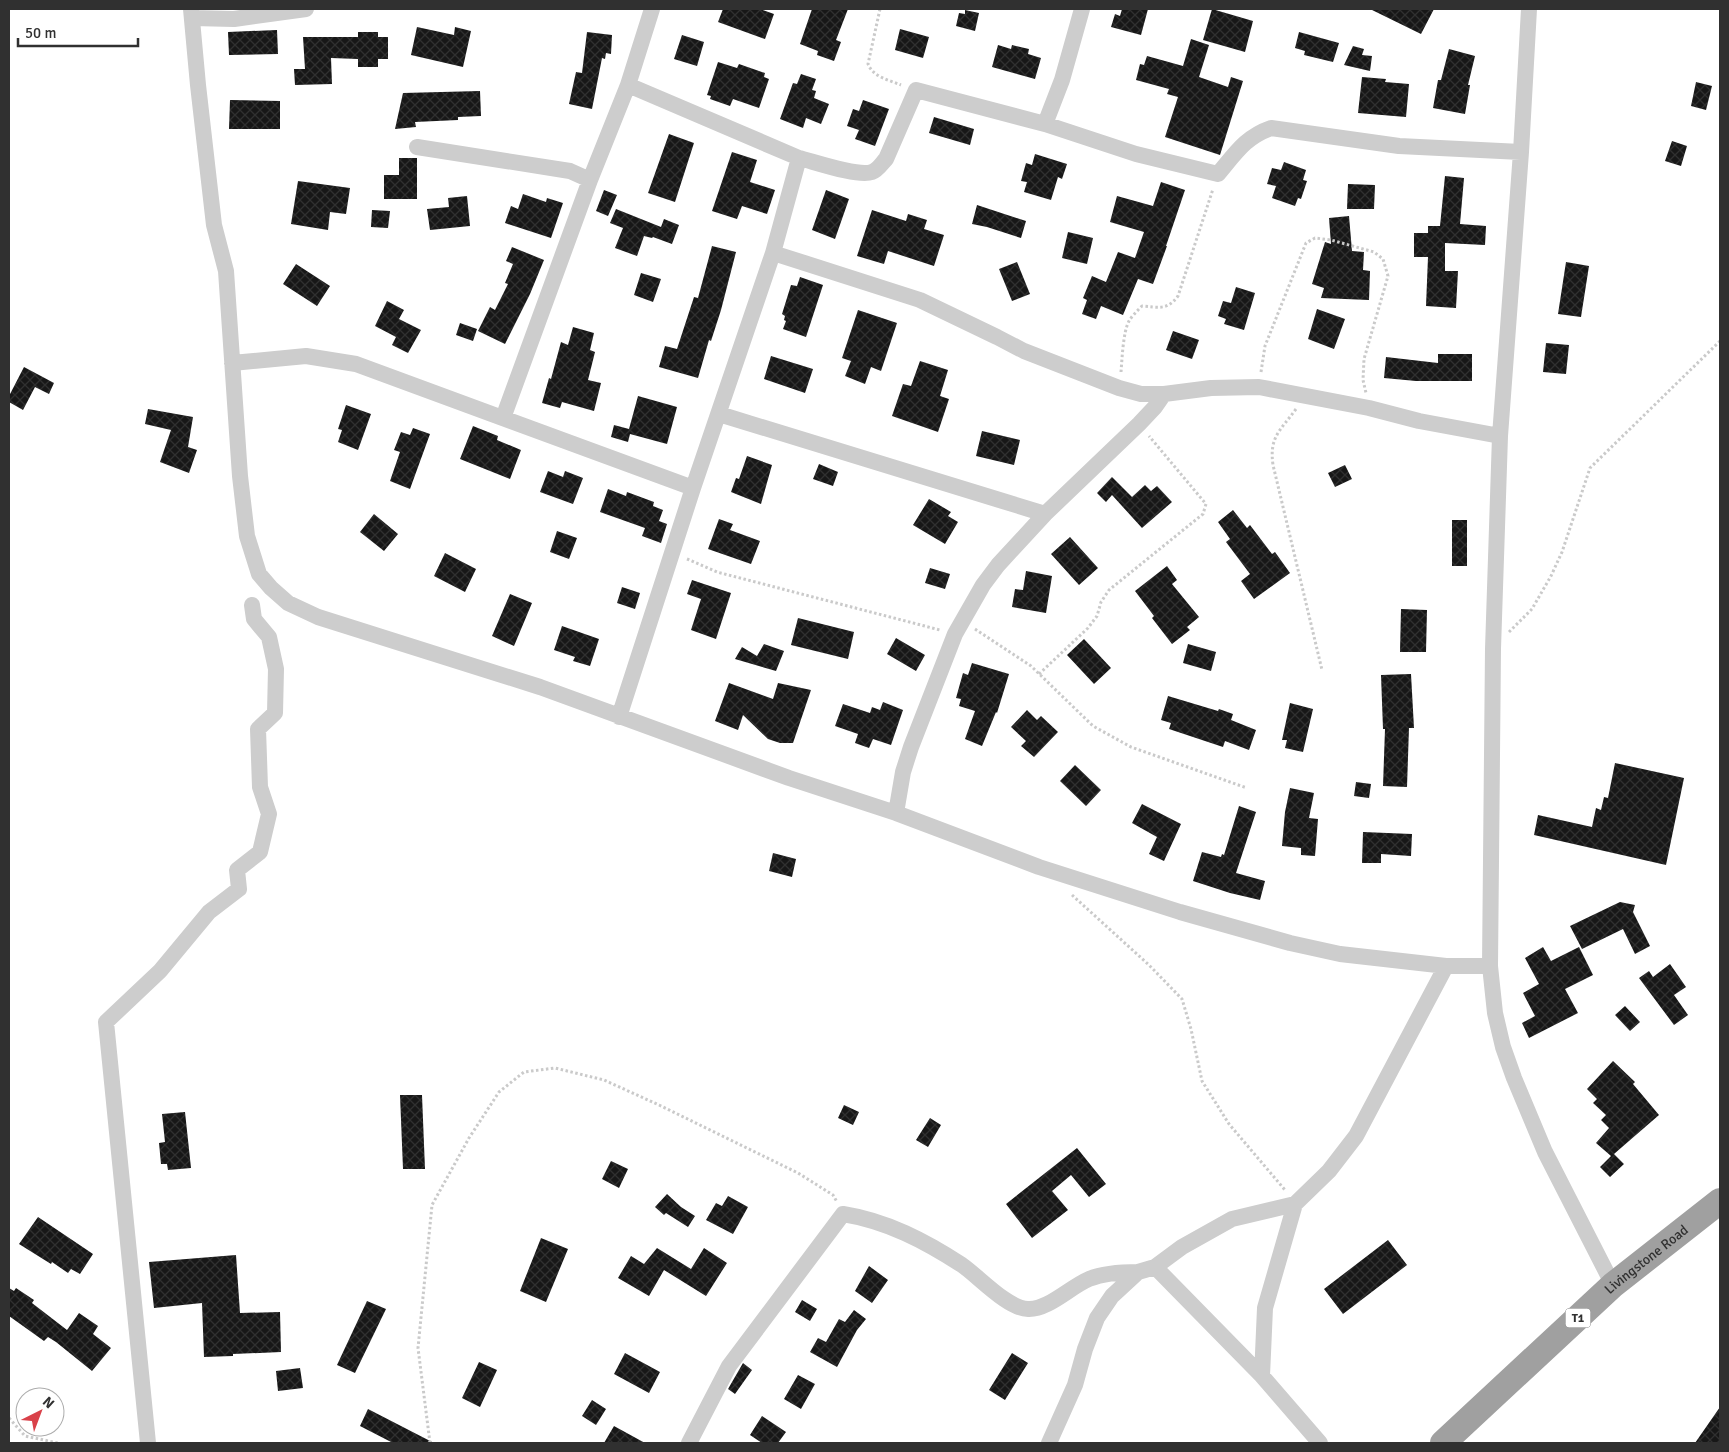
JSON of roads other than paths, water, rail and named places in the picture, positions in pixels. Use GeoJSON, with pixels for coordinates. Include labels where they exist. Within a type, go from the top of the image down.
{"type":"FeatureCollection","features":[{"type":"Feature","properties":{"kind":"highway","name":"Livingstone Road"},"geometry":{"type":"LineString","coordinates":[[1443,1443],[1613,1285],[1720,1201]]}},
{"type":"Feature","properties":{"kind":"street"},"geometry":{"type":"LineString","coordinates":[[306,9],[234,19],[192,13],[198,86],[214,226],[226,271],[240,476],[247,536],[258,574],[270,588],[288,603],[318,617],[540,687],[790,778],[896,813],[1039,867],[1180,912],[1272,938],[1340,954],[1446,966],[1490,966]]}},
{"type":"Feature","properties":{"kind":"street"},"geometry":{"type":"LineString","coordinates":[[503,418],[590,180],[628,85],[652,9]]}},
{"type":"Feature","properties":{"kind":"street"},"geometry":{"type":"LineString","coordinates":[[1045,124],[1062,80],[1082,9]]}},
{"type":"Feature","properties":{"kind":"street"},"geometry":{"type":"LineString","coordinates":[[1528,9],[1500,436],[1493,649],[1490,966],[1495,1013],[1503,1047],[1514,1078],[1545,1152],[1613,1285]]}},
{"type":"Feature","properties":{"kind":"street"},"geometry":{"type":"LineString","coordinates":[[628,85],[799,158],[859,173],[873,172],[886,158],[916,90],[1045,124],[1136,154],[1218,174],[1244,142],[1256,133],[1270,128],[1399,146],[1520,152]]}},
{"type":"Feature","properties":{"kind":"street"},"geometry":{"type":"LineString","coordinates":[[417,147],[570,171],[590,180]]}},
{"type":"Feature","properties":{"kind":"street"},"geometry":{"type":"LineString","coordinates":[[619,716],[693,488],[773,253],[799,158]]}},
{"type":"Feature","properties":{"kind":"street"},"geometry":{"type":"LineString","coordinates":[[773,253],[920,300],[1024,351],[1120,388],[1141,394],[1164,394],[1211,388],[1259,387],[1500,436]]}},
{"type":"Feature","properties":{"kind":"street"},"geometry":{"type":"LineString","coordinates":[[232,363],[306,356],[356,364],[693,488]]}},
{"type":"Feature","properties":{"kind":"street"},"geometry":{"type":"LineString","coordinates":[[896,813],[903,772],[911,747],[959,627],[982,586],[998,565],[1045,514],[1139,424],[1164,394]]}},
{"type":"Feature","properties":{"kind":"street"},"geometry":{"type":"LineString","coordinates":[[719,414],[1045,514]]}},
{"type":"Feature","properties":{"kind":"street"},"geometry":{"type":"LineString","coordinates":[[148,1443],[106,1022],[160,971],[209,912],[239,889],[237,870],[260,852],[269,814],[260,786],[258,729],[275,713],[276,670],[269,637],[254,619],[252,605]]}},
{"type":"Feature","properties":{"kind":"street"},"geometry":{"type":"LineString","coordinates":[[1262,1376],[1265,1308],[1295,1204],[1329,1171],[1356,1136],[1446,966]]}},
{"type":"Feature","properties":{"kind":"street"},"geometry":{"type":"LineString","coordinates":[[689,1443],[729,1366],[843,1214],[859,1216],[888,1225],[920,1241],[963,1266],[1007,1300],[1027,1309],[1046,1305],[1072,1287],[1091,1278],[1120,1272],[1138,1272],[1156,1267],[1182,1247],[1232,1218],[1295,1204]]}},
{"type":"Feature","properties":{"kind":"street"},"geometry":{"type":"LineString","coordinates":[[1156,1267],[1262,1376],[1320,1443]]}},
{"type":"Feature","properties":{"kind":"street"},"geometry":{"type":"LineString","coordinates":[[1050,1443],[1075,1385],[1085,1349],[1097,1318],[1112,1296],[1138,1272]]}}]}
